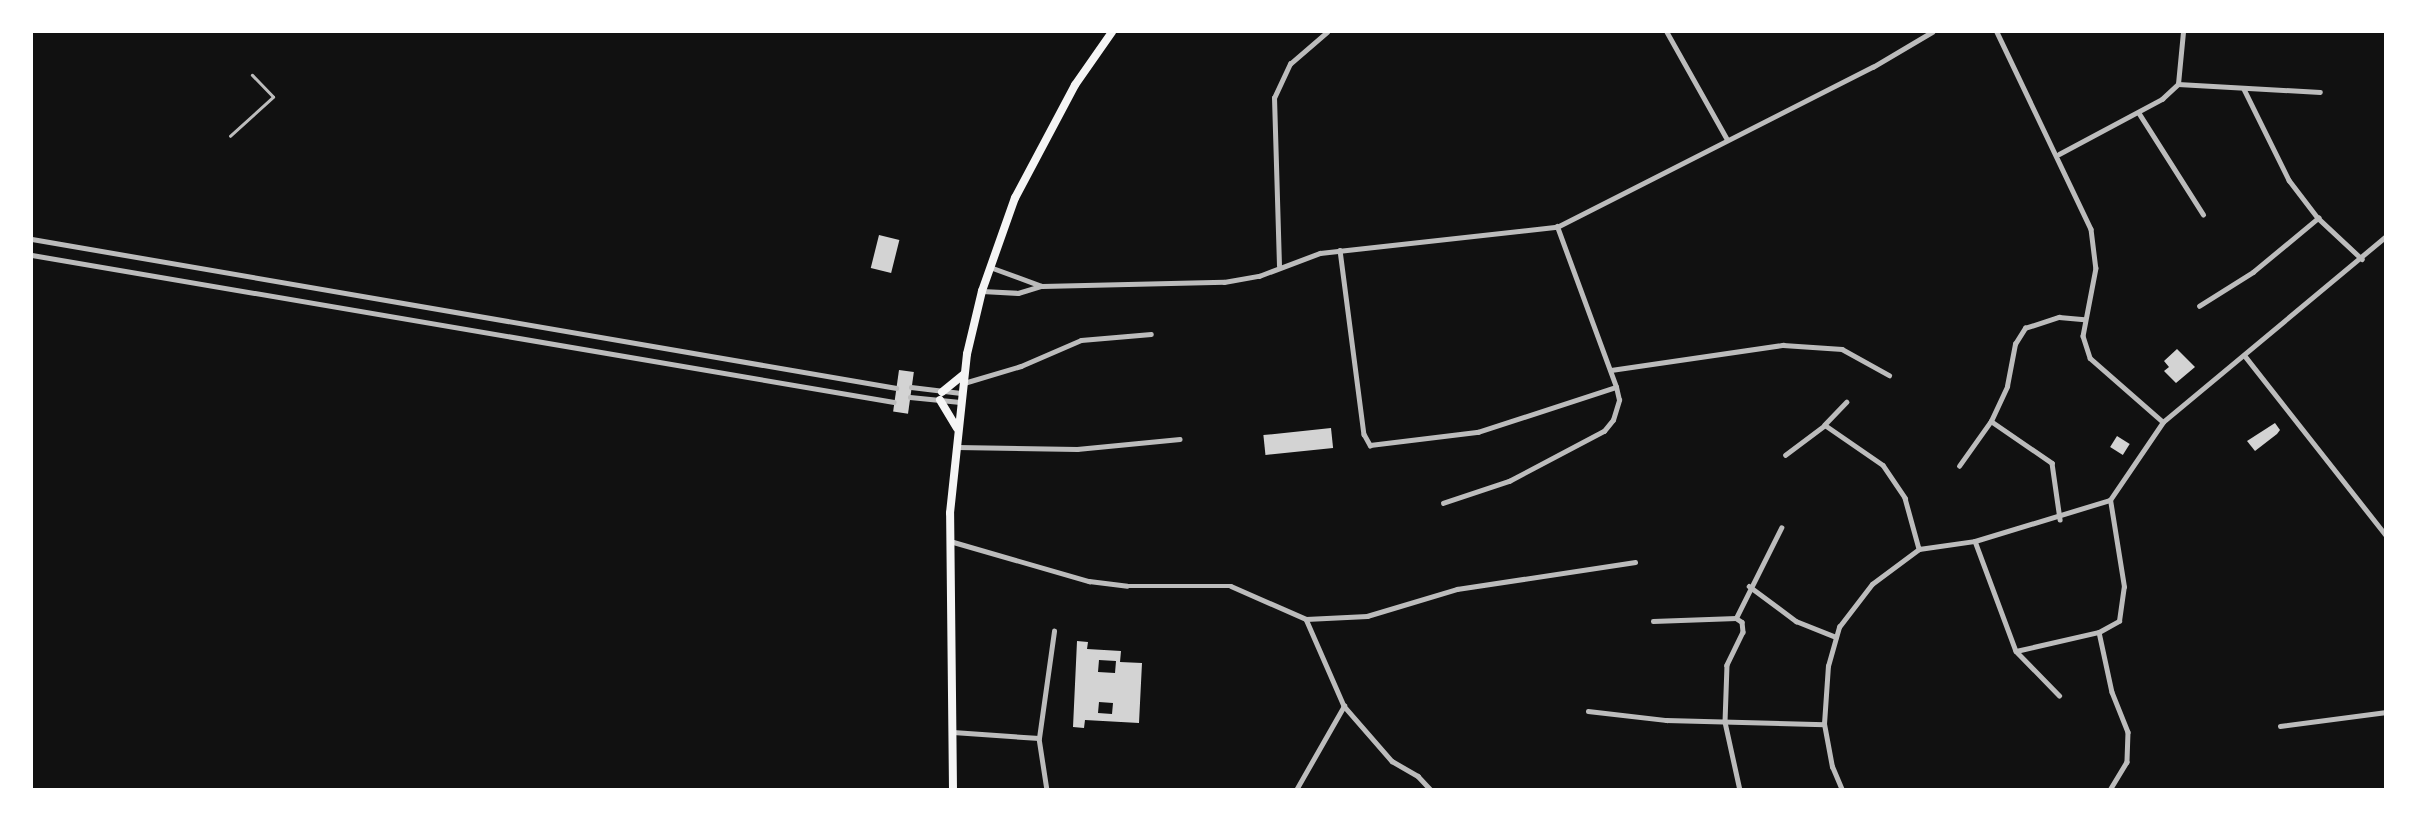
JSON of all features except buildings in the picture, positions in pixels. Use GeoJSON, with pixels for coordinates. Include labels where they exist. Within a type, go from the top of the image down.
{"type":"FeatureCollection","features":[{"type":"Feature","properties":{"kind":"highway"},"geometry":{"type":"LineString","coordinates":[[953,789],[950,541],[954,447],[960,398],[982,291],[1030,166],[1075,85],[1112,32]]}},
{"type":"Feature","properties":{"kind":"highway"},"geometry":{"type":"LineString","coordinates":[[957,428],[941,396],[964,379]]}},
{"type":"Feature","properties":{"kind":"street"},"geometry":{"type":"LineString","coordinates":[[1279,266],[1274,98],[1290,64],[1326,32]]}},
{"type":"Feature","properties":{"kind":"street"},"geometry":{"type":"LineString","coordinates":[[1667,32],[1727,139]]}},
{"type":"Feature","properties":{"kind":"street"},"geometry":{"type":"LineString","coordinates":[[982,291],[1018,292],[1042,286],[1224,282],[1259,276],[1279,266],[1340,250],[1557,227],[1874,66],[1932,32]]}},
{"type":"Feature","properties":{"kind":"street"},"geometry":{"type":"LineString","coordinates":[[1997,32],[2059,154],[2091,229],[2096,253],[2083,336],[2090,358],[2163,422]]}},
{"type":"Feature","properties":{"kind":"street"},"geometry":{"type":"LineString","coordinates":[[2178,84],[2183,32]]}},
{"type":"Feature","properties":{"kind":"street"},"geometry":{"type":"LineString","coordinates":[[2059,154],[2139,113],[2178,84],[2320,92]]}},
{"type":"Feature","properties":{"kind":"street"},"geometry":{"type":"LineString","coordinates":[[2244,89],[2290,180],[2318,218],[2362,259]]}},
{"type":"Feature","properties":{"kind":"street"},"geometry":{"type":"LineString","coordinates":[[2139,113],[2203,214]]}},
{"type":"Feature","properties":{"kind":"street"},"geometry":{"type":"LineString","coordinates":[[2199,306],[2253,272],[2318,218]]}},
{"type":"Feature","properties":{"kind":"street"},"geometry":{"type":"LineString","coordinates":[[1443,503],[1509,481],[1604,431],[1613,420],[1619,400],[1616,387],[1557,227]]}},
{"type":"Feature","properties":{"kind":"street"},"geometry":{"type":"LineString","coordinates":[[1842,789],[1832,767],[1824,724],[1828,666],[1836,637],[1846,617],[1872,584],[1919,550],[1975,541],[2060,519],[2110,500],[2163,422],[2362,259],[2385,236]]}},
{"type":"Feature","properties":{"kind":"street"},"geometry":{"type":"LineString","coordinates":[[32,239],[896,388]]}},
{"type":"Feature","properties":{"kind":"street"},"geometry":{"type":"LineString","coordinates":[[1340,250],[1364,434],[1370,445],[1478,432],[1616,387]]}},
{"type":"Feature","properties":{"kind":"street"},"geometry":{"type":"LineString","coordinates":[[32,256],[894,402]]}},
{"type":"Feature","properties":{"kind":"street"},"geometry":{"type":"LineString","coordinates":[[990,267],[1042,286]]}},
{"type":"Feature","properties":{"kind":"street"},"geometry":{"type":"LineString","coordinates":[[1959,466],[1991,421],[2007,386],[2015,344],[2025,328],[2059,317],[2084,319]]}},
{"type":"Feature","properties":{"kind":"street"},"geometry":{"type":"LineString","coordinates":[[964,379],[1021,366],[1080,340],[1151,334]]}},
{"type":"Feature","properties":{"kind":"street"},"geometry":{"type":"LineString","coordinates":[[1611,370],[1783,345],[1842,349],[1889,375]]}},
{"type":"Feature","properties":{"kind":"street"},"geometry":{"type":"LineString","coordinates":[[2245,356],[2385,535]]}},
{"type":"Feature","properties":{"kind":"street"},"geometry":{"type":"LineString","coordinates":[[911,387],[941,396],[960,398]]}},
{"type":"Feature","properties":{"kind":"street"},"geometry":{"type":"LineString","coordinates":[[910,397],[960,398]]}},
{"type":"Feature","properties":{"kind":"street"},"geometry":{"type":"LineString","coordinates":[[1785,455],[1825,425],[1847,402]]}},
{"type":"Feature","properties":{"kind":"street"},"geometry":{"type":"LineString","coordinates":[[1991,421],[2052,463],[2060,519]]}},
{"type":"Feature","properties":{"kind":"street"},"geometry":{"type":"LineString","coordinates":[[1825,425],[1883,465],[1905,498],[1919,550]]}},
{"type":"Feature","properties":{"kind":"street"},"geometry":{"type":"LineString","coordinates":[[954,447],[1077,449],[1180,439]]}},
{"type":"Feature","properties":{"kind":"street"},"geometry":{"type":"LineString","coordinates":[[2016,651],[2099,632],[2119,621],[2123,611],[2122,568],[2110,500]]}},
{"type":"Feature","properties":{"kind":"street"},"geometry":{"type":"LineString","coordinates":[[1736,618],[1749,586],[1781,528]]}},
{"type":"Feature","properties":{"kind":"street"},"geometry":{"type":"LineString","coordinates":[[950,541],[1089,581],[1127,586],[1231,586],[1306,619],[1367,616],[1457,589],[1635,562]]}},
{"type":"Feature","properties":{"kind":"street"},"geometry":{"type":"LineString","coordinates":[[1975,541],[2016,651],[2059,695]]}},
{"type":"Feature","properties":{"kind":"street"},"geometry":{"type":"LineString","coordinates":[[1749,586],[1796,621],[1836,637]]}},
{"type":"Feature","properties":{"kind":"street"},"geometry":{"type":"LineString","coordinates":[[1653,621],[1736,618],[1742,622],[1743,632],[1727,665],[1725,722],[1740,789]]}},
{"type":"Feature","properties":{"kind":"street"},"geometry":{"type":"LineString","coordinates":[[1306,619],[1344,706],[1392,761],[1419,776],[1431,789]]}},
{"type":"Feature","properties":{"kind":"street"},"geometry":{"type":"LineString","coordinates":[[1047,789],[1039,738],[1054,631]]}},
{"type":"Feature","properties":{"kind":"street"},"geometry":{"type":"LineString","coordinates":[[2099,632],[2112,692],[2128,732],[2127,762],[2110,789]]}},
{"type":"Feature","properties":{"kind":"street"},"geometry":{"type":"LineString","coordinates":[[1296,789],[1344,706]]}},
{"type":"Feature","properties":{"kind":"street"},"geometry":{"type":"LineString","coordinates":[[1588,711],[1725,722],[1824,724]]}},
{"type":"Feature","properties":{"kind":"street"},"geometry":{"type":"LineString","coordinates":[[2280,726],[2385,712]]}},
{"type":"Feature","properties":{"kind":"street"},"geometry":{"type":"LineString","coordinates":[[953,732],[1039,738]]}},
{"type":"Feature","properties":{"kind":"lane"},"geometry":{"type":"LineString","coordinates":[[230,135],[273,97],[252,75]]}}]}
